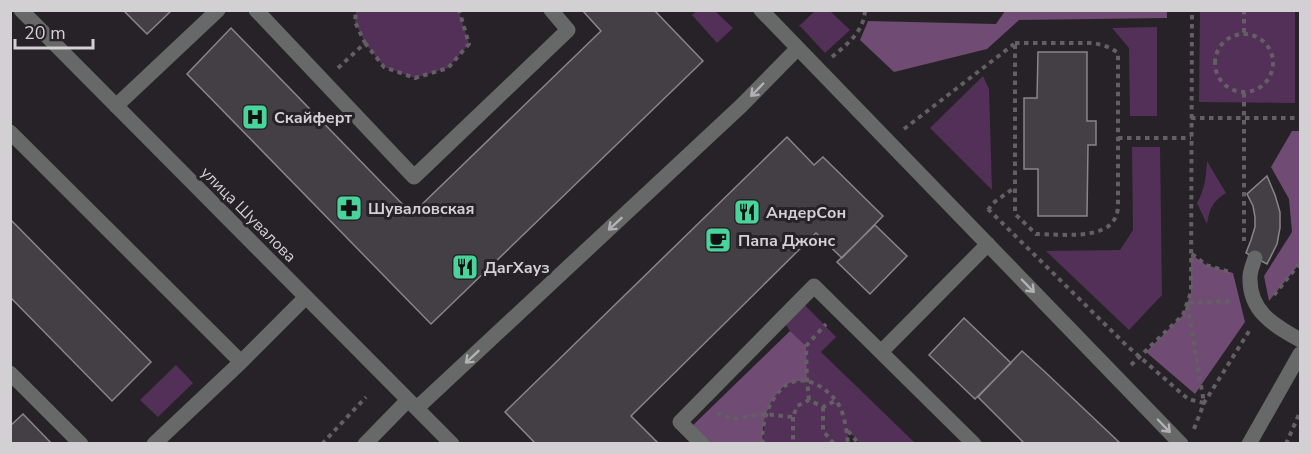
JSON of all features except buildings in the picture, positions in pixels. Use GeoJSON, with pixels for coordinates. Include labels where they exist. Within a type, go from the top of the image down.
{"type":"FeatureCollection","features":[{"type":"Feature","properties":{"kind":"street","name":"улица Шувалова"},"geometry":{"type":"LineString","coordinates":[[21,10],[452,444]]}},
{"type":"Feature","properties":{"kind":"street"},"geometry":{"type":"LineString","coordinates":[[116,106],[218,10]]}},
{"type":"Feature","properties":{"kind":"street"},"geometry":{"type":"LineString","coordinates":[[256,10],[414,177],[568,30],[550,10]]}},
{"type":"Feature","properties":{"kind":"street"},"geometry":{"type":"LineString","coordinates":[[770,14],[818,69],[1117,378],[1187,438]]}},
{"type":"Feature","properties":{"kind":"street"},"geometry":{"type":"LineString","coordinates":[[365,444],[413,404],[741,106],[798,48]]}},
{"type":"Feature","properties":{"kind":"street"},"geometry":{"type":"LineString","coordinates":[[10,132],[241,362]]}},
{"type":"Feature","properties":{"kind":"street"},"geometry":{"type":"LineString","coordinates":[[881,352],[988,244]]}},
{"type":"Feature","properties":{"kind":"street"},"geometry":{"type":"LineString","coordinates":[[1255,258],[1250,275],[1252,290],[1261,313],[1279,328],[1300,340]]}},
{"type":"Feature","properties":{"kind":"street"},"geometry":{"type":"LineString","coordinates":[[702,444],[680,422],[814,286],[974,444]]}},
{"type":"Feature","properties":{"kind":"street"},"geometry":{"type":"LineString","coordinates":[[154,444],[306,297]]}},
{"type":"Feature","properties":{"kind":"street"},"geometry":{"type":"LineString","coordinates":[[1249,444],[1300,354]]}},
{"type":"Feature","properties":{"kind":"street"},"geometry":{"type":"LineString","coordinates":[[12,378],[81,444]]}},
{"type":"Feature","properties":{"kind":"path"},"geometry":{"type":"LineString","coordinates":[[356,10],[355,22],[365,44],[384,67],[415,78],[448,68],[469,44],[459,10]]}},
{"type":"Feature","properties":{"kind":"path"},"geometry":{"type":"LineString","coordinates":[[818,69],[856,36],[865,10]]}},
{"type":"Feature","properties":{"kind":"path"},"geometry":{"type":"LineString","coordinates":[[1117,378],[1183,315],[1191,292],[1192,10]]}},
{"type":"Feature","properties":{"kind":"path"},"geometry":{"type":"LineString","coordinates":[[1213,10],[1277,10]]}},
{"type":"Feature","properties":{"kind":"path"},"geometry":{"type":"LineString","coordinates":[[1244,11],[1244,33]]}},
{"type":"Feature","properties":{"kind":"path"},"geometry":{"type":"LineString","coordinates":[[1244,33],[1262,39],[1272,54],[1274,63],[1268,81],[1262,87],[1253,92],[1244,93],[1225,86],[1215,69],[1215,58],[1225,40],[1244,33]]}},
{"type":"Feature","properties":{"kind":"path"},"geometry":{"type":"LineString","coordinates":[[323,81],[365,44]]}},
{"type":"Feature","properties":{"kind":"path"},"geometry":{"type":"LineString","coordinates":[[912,123],[1015,44],[1093,44],[1112,48],[1118,53],[1118,201],[1116,216],[1107,228],[1093,234],[1036,234],[1015,214],[1015,44]]}},
{"type":"Feature","properties":{"kind":"path"},"geometry":{"type":"LineString","coordinates":[[1244,93],[1244,244]]}},
{"type":"Feature","properties":{"kind":"path"},"geometry":{"type":"LineString","coordinates":[[1191,118],[1300,118]]}},
{"type":"Feature","properties":{"kind":"path"},"geometry":{"type":"LineString","coordinates":[[1118,138],[1191,138]]}},
{"type":"Feature","properties":{"kind":"path"},"geometry":{"type":"LineString","coordinates":[[993,203],[1015,188]]}},
{"type":"Feature","properties":{"kind":"path"},"geometry":{"type":"LineString","coordinates":[[988,209],[1126,345],[1188,399],[1204,403]]}},
{"type":"Feature","properties":{"kind":"path"},"geometry":{"type":"LineString","coordinates":[[1191,254],[1206,265],[1233,273]]}},
{"type":"Feature","properties":{"kind":"path"},"geometry":{"type":"LineString","coordinates":[[1187,438],[1204,403],[1261,313],[1300,264]]}},
{"type":"Feature","properties":{"kind":"path"},"geometry":{"type":"LineString","coordinates":[[1187,303],[1240,301]]}},
{"type":"Feature","properties":{"kind":"path"},"geometry":{"type":"LineString","coordinates":[[1187,303],[1204,403]]}},
{"type":"Feature","properties":{"kind":"path"},"geometry":{"type":"LineString","coordinates":[[809,400],[806,346],[838,310]]}},
{"type":"Feature","properties":{"kind":"path"},"geometry":{"type":"LineString","coordinates":[[763,444],[765,414],[776,394],[790,383],[807,380],[826,390],[840,407],[847,430],[848,444]]}},
{"type":"Feature","properties":{"kind":"path"},"geometry":{"type":"LineString","coordinates":[[322,444],[366,397]]}},
{"type":"Feature","properties":{"kind":"path"},"geometry":{"type":"LineString","coordinates":[[809,400],[823,408]]}},
{"type":"Feature","properties":{"kind":"path"},"geometry":{"type":"LineString","coordinates":[[793,444],[793,417],[797,406],[809,400]]}},
{"type":"Feature","properties":{"kind":"path"},"geometry":{"type":"LineString","coordinates":[[823,408],[835,401]]}},
{"type":"Feature","properties":{"kind":"path"},"geometry":{"type":"LineString","coordinates":[[697,406],[733,419],[765,414],[793,417]]}},
{"type":"Feature","properties":{"kind":"path"},"geometry":{"type":"LineString","coordinates":[[823,408],[823,431],[834,444]]}},
{"type":"Feature","properties":{"kind":"path"},"geometry":{"type":"LineString","coordinates":[[1286,444],[1300,412]]}},
{"type":"Feature","properties":{"kind":"path"},"geometry":{"type":"LineString","coordinates":[[847,430],[859,444]]}},
{"type":"Feature","properties":{"kind":"shaded area"},"geometry":{"type":"Polygon","coordinates":[[[816,10],[830,11],[850,30],[825,53],[800,26],[798,27],[816,10]]]}},
{"type":"Feature","properties":{"kind":"shaded area"},"geometry":{"type":"Polygon","coordinates":[[[1167,10],[1167,18],[1019,20],[987,49],[894,72],[860,40],[868,21],[996,24],[1005,11],[1167,10]]]}},
{"type":"Feature","properties":{"kind":"shaded area"},"geometry":{"type":"Polygon","coordinates":[[[356,11],[459,11],[469,44],[448,68],[415,78],[384,67],[365,43],[355,22],[356,11]]]}},
{"type":"Feature","properties":{"kind":"shaded area"},"geometry":{"type":"Polygon","coordinates":[[[697,11],[715,11],[733,28],[717,43],[692,15],[697,11]]]}},
{"type":"Feature","properties":{"kind":"shaded area"},"geometry":{"type":"Polygon","coordinates":[[[1200,11],[1295,11],[1295,103],[1199,102],[1200,11]]]}},
{"type":"Feature","properties":{"kind":"shaded area"},"geometry":{"type":"Polygon","coordinates":[[[1157,27],[1157,116],[1130,116],[1129,48],[1112,28],[1157,27]]]}},
{"type":"Feature","properties":{"kind":"shaded area"},"geometry":{"type":"Polygon","coordinates":[[[983,76],[989,89],[992,190],[930,128],[983,76]]]}},
{"type":"Feature","properties":{"kind":"shaded area"},"geometry":{"type":"Polygon","coordinates":[[[1292,131],[1300,131],[1300,263],[1269,301],[1264,276],[1292,232],[1289,199],[1271,167],[1292,131]]]}},
{"type":"Feature","properties":{"kind":"shaded area"},"geometry":{"type":"Polygon","coordinates":[[[1132,147],[1160,147],[1162,295],[1129,330],[1046,251],[1120,250],[1133,230],[1132,147]]]}},
{"type":"Feature","properties":{"kind":"shaded area"},"geometry":{"type":"Polygon","coordinates":[[[1207,161],[1226,193],[1212,206],[1207,224],[1197,203],[1205,183],[1207,161]]]}},
{"type":"Feature","properties":{"kind":"shaded area"},"geometry":{"type":"Polygon","coordinates":[[[1191,254],[1206,265],[1233,273],[1245,322],[1195,394],[1146,352],[1183,315],[1191,292],[1191,254]]]}},
{"type":"Feature","properties":{"kind":"shaded area"},"geometry":{"type":"Polygon","coordinates":[[[800,300],[836,337],[821,352],[915,443],[859,442],[848,431],[848,443],[763,444],[765,414],[776,394],[790,383],[806,346],[790,331],[782,319],[800,300]]]}},
{"type":"Feature","properties":{"kind":"shaded area"},"geometry":{"type":"Polygon","coordinates":[[[790,331],[806,346],[807,380],[790,383],[781,389],[771,402],[763,427],[763,443],[702,443],[688,430],[790,331]]]}},
{"type":"Feature","properties":{"kind":"shaded area"},"geometry":{"type":"Polygon","coordinates":[[[176,365],[193,383],[158,417],[140,400],[176,365]]]}},
{"type":"Feature","properties":{"kind":"place","name":"Скайферт"},"geometry":{"type":"Point","coordinates":[255,117]}},
{"type":"Feature","properties":{"kind":"place","name":"Шуваловская"},"geometry":{"type":"Point","coordinates":[349,208]}},
{"type":"Feature","properties":{"kind":"place","name":"АндерСон"},"geometry":{"type":"Point","coordinates":[747,212]}},
{"type":"Feature","properties":{"kind":"place","name":"Папа Джонс"},"geometry":{"type":"Point","coordinates":[718,240]}},
{"type":"Feature","properties":{"kind":"place","name":"ДагХауз"},"geometry":{"type":"Point","coordinates":[465,267]}}]}
